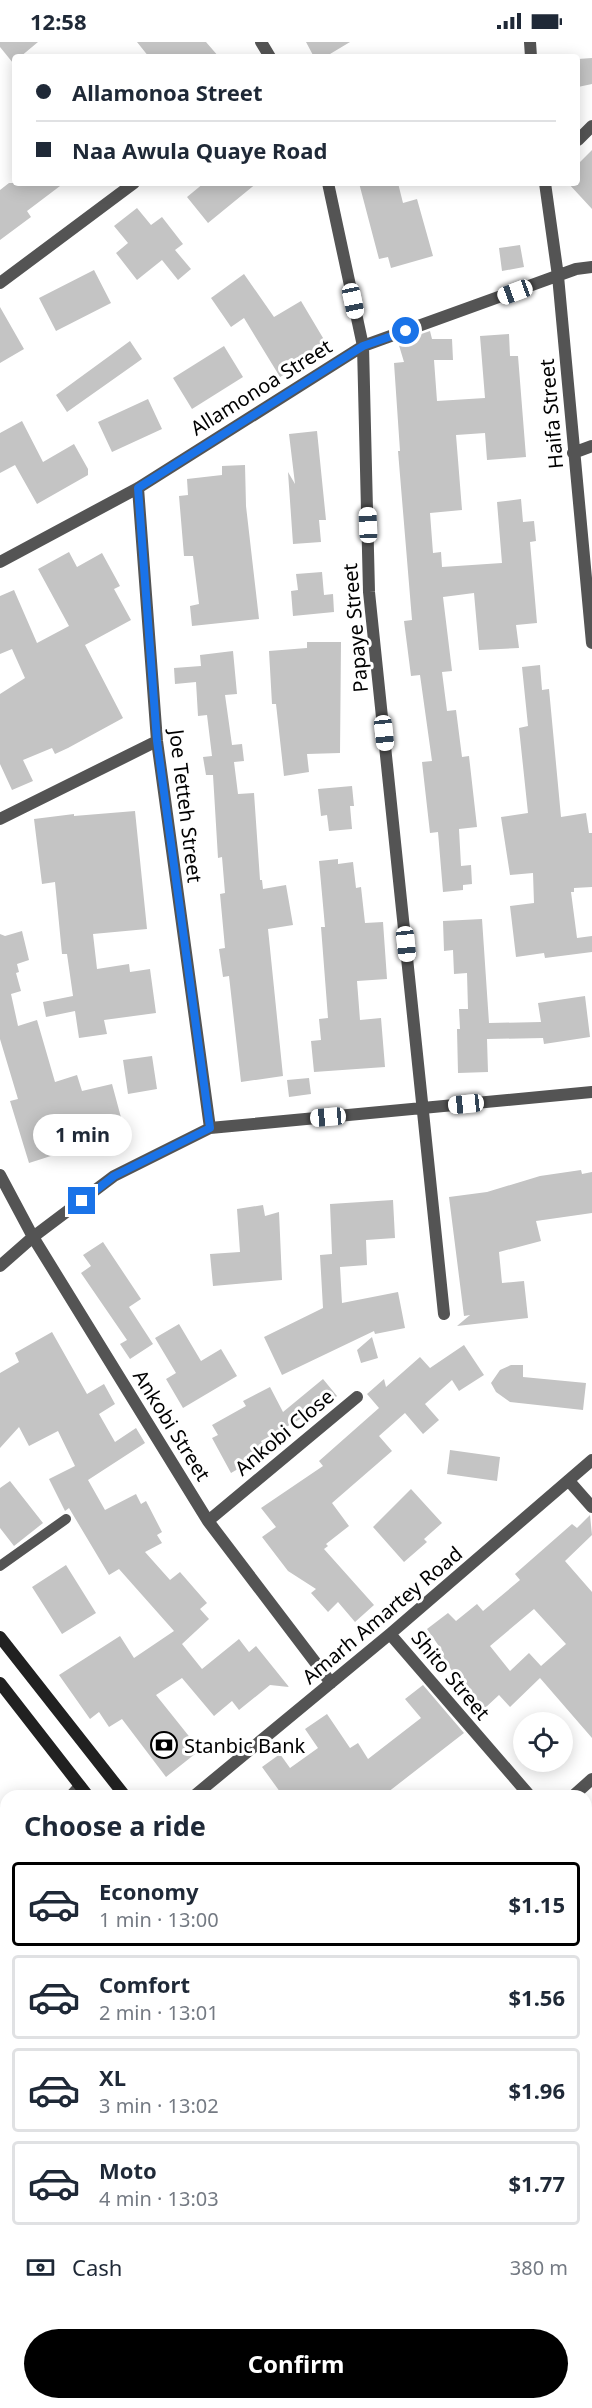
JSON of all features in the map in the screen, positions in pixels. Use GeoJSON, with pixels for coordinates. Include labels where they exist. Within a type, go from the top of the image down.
{"type":"FeatureCollection","features":[{"type":"Feature","properties":{"kind":"main road"},"geometry":{"type":"LineString","coordinates":[[0,1637],[120,1790]]}},
{"type":"Feature","properties":{"kind":"main road"},"geometry":{"type":"LineString","coordinates":[[0,1683],[79,1790]]}},
{"type":"Feature","properties":{"kind":"street"},"geometry":{"type":"LineString","coordinates":[[580,138],[592,126]]}},
{"type":"Feature","properties":{"kind":"street"},"geometry":{"type":"LineString","coordinates":[[0,283],[130,186]]}},
{"type":"Feature","properties":{"kind":"street","name":"Papaye Street"},"geometry":{"type":"LineString","coordinates":[[329,186],[363,346],[369,592],[444,1314]]}},
{"type":"Feature","properties":{"kind":"street","name":"Haifa Street"},"geometry":{"type":"LineString","coordinates":[[545,186],[558,276],[592,643]]}},
{"type":"Feature","properties":{"kind":"street","name":"Allamonoa Street"},"geometry":{"type":"LineString","coordinates":[[0,562],[138,488],[363,346],[576,268],[592,267]]}},
{"type":"Feature","properties":{"kind":"street"},"geometry":{"type":"LineString","coordinates":[[573,453],[592,446]]}},
{"type":"Feature","properties":{"kind":"street","name":"Joe Tetteh Street"},"geometry":{"type":"LineString","coordinates":[[138,488],[157,741],[210,1128]]}},
{"type":"Feature","properties":{"kind":"street"},"geometry":{"type":"LineString","coordinates":[[0,819],[157,741]]}},
{"type":"Feature","properties":{"kind":"street"},"geometry":{"type":"LineString","coordinates":[[0,1266],[33,1237],[114,1176],[210,1128],[592,1092]]}},
{"type":"Feature","properties":{"kind":"street","name":"Ankobi Street"},"geometry":{"type":"LineString","coordinates":[[0,1175],[33,1237],[208,1521],[331,1683]]}},
{"type":"Feature","properties":{"kind":"street","name":"Ankobi Close"},"geometry":{"type":"LineString","coordinates":[[208,1521],[357,1397]]}},
{"type":"Feature","properties":{"kind":"street","name":"Amarh Amartey Road"},"geometry":{"type":"LineString","coordinates":[[201,1790],[390,1634],[592,1461]]}},
{"type":"Feature","properties":{"kind":"street"},"geometry":{"type":"LineString","coordinates":[[569,1481],[592,1507]]}},
{"type":"Feature","properties":{"kind":"street","name":"Shito Street"},"geometry":{"type":"LineString","coordinates":[[390,1634],[525,1790]]}},
{"type":"Feature","properties":{"kind":"street"},"geometry":{"type":"LineString","coordinates":[[580,1790],[592,1779]]}},
{"type":"Feature","properties":{"kind":"lane"},"geometry":{"type":"LineString","coordinates":[[0,1566],[66,1519]]}},
{"type":"Feature","properties":{"kind":"building"},"geometry":{"type":"Polygon","coordinates":[[[0,42],[38,42],[24,54],[12,54],[12,62],[0,47],[0,42]]]}},
{"type":"Feature","properties":{"kind":"building"},"geometry":{"type":"Polygon","coordinates":[[[137,42],[206,42],[216,54],[147,54],[137,42]]]}},
{"type":"Feature","properties":{"kind":"building"},"geometry":{"type":"Polygon","coordinates":[[[306,42],[350,42],[330,54],[312,54],[306,42]]]}},
{"type":"Feature","properties":{"kind":"building"},"geometry":{"type":"Polygon","coordinates":[[[592,58],[592,84],[580,87],[580,59],[592,58]]]}},
{"type":"Feature","properties":{"kind":"building"},"geometry":{"type":"Polygon","coordinates":[[[592,150],[592,209],[571,186],[580,186],[580,162],[592,150]]]}},
{"type":"Feature","properties":{"kind":"building"},"geometry":{"type":"Polygon","coordinates":[[[9,183],[12,183],[12,186],[60,186],[27,211],[31,217],[0,240],[0,190],[9,183]]]}},
{"type":"Feature","properties":{"kind":"building"},"geometry":{"type":"Polygon","coordinates":[[[200,186],[253,186],[208,223],[187,197],[200,186]]]}},
{"type":"Feature","properties":{"kind":"building"},"geometry":{"type":"Polygon","coordinates":[[[360,186],[399,186],[403,203],[417,199],[433,256],[391,268],[388,257],[379,259],[360,186]]]}},
{"type":"Feature","properties":{"kind":"building"},"geometry":{"type":"Polygon","coordinates":[[[137,208],[151,225],[162,217],[183,244],[175,250],[191,269],[178,280],[162,260],[137,280],[116,253],[128,243],[114,226],[137,208]]]}},
{"type":"Feature","properties":{"kind":"building"},"geometry":{"type":"Polygon","coordinates":[[[520,245],[524,267],[502,271],[499,248],[520,245]]]}},
{"type":"Feature","properties":{"kind":"building"},"geometry":{"type":"Polygon","coordinates":[[[94,270],[111,303],[56,331],[39,298],[94,270]]]}},
{"type":"Feature","properties":{"kind":"building"},"geometry":{"type":"Polygon","coordinates":[[[244,274],[274,317],[301,301],[329,348],[280,377],[244,318],[231,327],[211,298],[244,274]]]}},
{"type":"Feature","properties":{"kind":"building"},"geometry":{"type":"Polygon","coordinates":[[[0,307],[24,349],[0,363],[0,307]]]}},
{"type":"Feature","properties":{"kind":"building"},"geometry":{"type":"Polygon","coordinates":[[[430,331],[432,339],[452,339],[453,360],[434,360],[437,401],[485,398],[480,336],[509,334],[510,356],[518,356],[526,457],[487,460],[485,433],[456,435],[462,510],[430,513],[433,553],[441,552],[442,567],[502,563],[497,502],[521,499],[523,522],[534,521],[536,541],[530,542],[537,623],[516,625],[519,648],[479,650],[474,593],[443,597],[452,671],[442,672],[447,711],[456,710],[462,757],[469,756],[477,827],[459,829],[461,866],[471,865],[472,884],[463,885],[463,890],[443,892],[438,832],[430,833],[422,762],[432,761],[420,675],[411,676],[404,621],[412,620],[398,451],[400,451],[394,363],[404,362],[398,342],[430,331]]]}},
{"type":"Feature","properties":{"kind":"building"},"geometry":{"type":"Polygon","coordinates":[[[130,341],[142,359],[67,412],[56,395],[130,341]]]}},
{"type":"Feature","properties":{"kind":"building"},"geometry":{"type":"Polygon","coordinates":[[[224,346],[243,377],[192,409],[173,378],[224,346]]]}},
{"type":"Feature","properties":{"kind":"building"},"geometry":{"type":"Polygon","coordinates":[[[148,399],[162,429],[112,452],[98,422],[148,399]]]}},
{"type":"Feature","properties":{"kind":"building"},"geometry":{"type":"Polygon","coordinates":[[[22,421],[43,462],[74,444],[88,469],[88,475],[37,504],[15,465],[0,473],[0,433],[22,421]]]}},
{"type":"Feature","properties":{"kind":"building"},"geometry":{"type":"Polygon","coordinates":[[[317,431],[326,520],[319,520],[321,542],[293,544],[288,472],[295,484],[289,434],[317,431]]]}},
{"type":"Feature","properties":{"kind":"building"},"geometry":{"type":"Polygon","coordinates":[[[245,465],[246,506],[259,619],[192,626],[190,606],[199,604],[193,556],[184,556],[179,496],[188,495],[187,479],[222,475],[222,466],[245,465]]]}},
{"type":"Feature","properties":{"kind":"building"},"geometry":{"type":"Polygon","coordinates":[[[69,552],[77,567],[102,553],[120,586],[114,589],[131,620],[85,645],[123,718],[55,754],[52,748],[23,760],[33,781],[12,790],[0,764],[0,694],[25,678],[12,649],[0,654],[0,596],[14,590],[37,643],[69,626],[38,569],[69,552]]]}},
{"type":"Feature","properties":{"kind":"building"},"geometry":{"type":"Polygon","coordinates":[[[322,572],[324,595],[333,594],[334,612],[293,616],[291,591],[298,590],[296,574],[322,572]]]}},
{"type":"Feature","properties":{"kind":"building"},"geometry":{"type":"Polygon","coordinates":[[[307,642],[341,642],[340,753],[307,754],[309,772],[284,776],[276,704],[272,704],[269,651],[307,648],[307,642]]]}},
{"type":"Feature","properties":{"kind":"building"},"geometry":{"type":"Polygon","coordinates":[[[233,651],[237,694],[225,695],[232,745],[242,744],[244,761],[234,762],[238,794],[254,793],[260,880],[262,880],[263,889],[286,885],[293,925],[268,929],[283,1076],[241,1082],[229,976],[223,977],[219,949],[225,948],[220,894],[225,893],[222,857],[218,858],[213,775],[206,775],[203,757],[212,756],[207,715],[198,716],[196,682],[175,684],[174,668],[201,666],[200,655],[233,651]]]}},
{"type":"Feature","properties":{"kind":"building"},"geometry":{"type":"Polygon","coordinates":[[[540,665],[542,690],[549,689],[561,817],[586,813],[589,833],[592,833],[592,887],[574,888],[574,892],[571,892],[577,938],[592,936],[592,952],[545,958],[544,953],[516,957],[510,906],[534,903],[533,873],[510,875],[501,817],[528,813],[519,728],[528,726],[522,667],[540,665]]]}},
{"type":"Feature","properties":{"kind":"building"},"geometry":{"type":"Polygon","coordinates":[[[352,786],[354,806],[350,806],[352,829],[329,831],[327,815],[321,816],[318,789],[352,786]]]}},
{"type":"Feature","properties":{"kind":"building"},"geometry":{"type":"Polygon","coordinates":[[[135,811],[147,929],[93,934],[97,969],[129,964],[130,972],[150,969],[156,1013],[104,1020],[107,1034],[79,1038],[75,1011],[46,1017],[43,1002],[73,996],[67,954],[62,954],[55,882],[42,884],[34,819],[74,814],[74,816],[135,811]]]}},
{"type":"Feature","properties":{"kind":"building"},"geometry":{"type":"Polygon","coordinates":[[[338,859],[338,864],[353,862],[356,888],[361,887],[365,923],[383,922],[387,979],[357,981],[360,1020],[381,1018],[385,1067],[314,1072],[311,1041],[321,1040],[319,1019],[328,1018],[321,927],[325,927],[319,861],[338,859]]]}},
{"type":"Feature","properties":{"kind":"building"},"geometry":{"type":"Polygon","coordinates":[[[482,919],[489,1023],[541,1022],[538,1003],[585,996],[590,1037],[544,1044],[543,1038],[487,1039],[488,1072],[458,1073],[457,1029],[460,1029],[459,1009],[468,1009],[467,973],[454,974],[453,950],[444,951],[443,921],[482,919]]]}},
{"type":"Feature","properties":{"kind":"building"},"geometry":{"type":"Polygon","coordinates":[[[22,931],[29,960],[17,964],[19,972],[16,973],[21,991],[11,994],[18,1026],[37,1020],[55,1082],[77,1075],[82,1091],[112,1084],[126,1136],[102,1146],[101,1140],[29,1163],[10,1101],[18,1099],[0,1039],[0,934],[5,936],[22,931]]]}},
{"type":"Feature","properties":{"kind":"building"},"geometry":{"type":"Polygon","coordinates":[[[152,1056],[157,1089],[128,1094],[123,1060],[152,1056]]]}},
{"type":"Feature","properties":{"kind":"building"},"geometry":{"type":"Polygon","coordinates":[[[309,1078],[311,1094],[289,1097],[287,1080],[309,1078]]]}},
{"type":"Feature","properties":{"kind":"building"},"geometry":{"type":"Polygon","coordinates":[[[581,1170],[582,1174],[592,1172],[592,1213],[536,1221],[541,1241],[499,1252],[502,1283],[524,1281],[528,1318],[457,1326],[470,1315],[464,1316],[449,1197],[487,1192],[540,1176],[581,1170]]]}},
{"type":"Feature","properties":{"kind":"building"},"geometry":{"type":"Polygon","coordinates":[[[393,1200],[395,1238],[366,1240],[367,1265],[340,1267],[342,1303],[398,1292],[405,1328],[375,1334],[374,1331],[282,1375],[264,1337],[323,1308],[320,1255],[332,1254],[330,1204],[393,1200]]]}},
{"type":"Feature","properties":{"kind":"building"},"geometry":{"type":"Polygon","coordinates":[[[263,1205],[265,1216],[279,1212],[282,1280],[213,1286],[210,1254],[240,1252],[237,1209],[263,1205]]]}},
{"type":"Feature","properties":{"kind":"building"},"geometry":{"type":"Polygon","coordinates":[[[103,1242],[141,1299],[129,1307],[153,1344],[130,1359],[120,1344],[127,1340],[81,1273],[91,1266],[83,1255],[103,1242]]]}},
{"type":"Feature","properties":{"kind":"building"},"geometry":{"type":"Polygon","coordinates":[[[179,1324],[201,1361],[221,1349],[237,1376],[183,1408],[166,1379],[176,1373],[155,1338],[179,1324]]]}},
{"type":"Feature","properties":{"kind":"building"},"geometry":{"type":"Polygon","coordinates":[[[52,1332],[87,1394],[104,1384],[115,1404],[99,1414],[115,1442],[136,1428],[145,1443],[88,1480],[105,1510],[136,1494],[141,1504],[146,1501],[162,1532],[157,1535],[162,1543],[145,1552],[170,1580],[180,1572],[207,1603],[200,1609],[209,1619],[182,1644],[202,1669],[239,1639],[249,1652],[256,1646],[289,1687],[270,1685],[239,1710],[232,1701],[214,1716],[182,1678],[156,1695],[200,1750],[166,1777],[122,1719],[109,1727],[99,1712],[90,1719],[59,1675],[120,1636],[134,1658],[174,1631],[119,1569],[109,1575],[69,1508],[65,1511],[49,1479],[75,1466],[58,1431],[29,1446],[19,1427],[0,1448],[0,1373],[19,1362],[15,1353],[52,1332]]]}},
{"type":"Feature","properties":{"kind":"building"},"geometry":{"type":"Polygon","coordinates":[[[372,1337],[378,1358],[361,1363],[357,1350],[372,1337]]]}},
{"type":"Feature","properties":{"kind":"building"},"geometry":{"type":"Polygon","coordinates":[[[464,1345],[484,1375],[459,1391],[452,1380],[425,1404],[439,1420],[423,1434],[405,1413],[379,1436],[392,1451],[332,1503],[349,1526],[326,1544],[328,1546],[324,1549],[374,1605],[355,1622],[338,1602],[328,1612],[311,1593],[316,1589],[288,1571],[262,1537],[276,1527],[261,1508],[323,1466],[319,1461],[379,1408],[367,1394],[384,1379],[386,1387],[420,1357],[430,1368],[464,1345]]]}},
{"type":"Feature","properties":{"kind":"building"},"geometry":{"type":"Polygon","coordinates":[[[511,1365],[523,1365],[523,1377],[586,1383],[583,1410],[510,1402],[496,1392],[491,1383],[500,1370],[511,1365]]]}},
{"type":"Feature","properties":{"kind":"building"},"geometry":{"type":"Polygon","coordinates":[[[323,1379],[337,1396],[314,1416],[311,1413],[261,1441],[267,1452],[231,1473],[212,1438],[218,1435],[212,1425],[246,1406],[243,1401],[270,1387],[283,1412],[323,1379]]]}},
{"type":"Feature","properties":{"kind":"building"},"geometry":{"type":"Polygon","coordinates":[[[450,1450],[500,1457],[497,1481],[447,1474],[450,1450]]]}},
{"type":"Feature","properties":{"kind":"building"},"geometry":{"type":"Polygon","coordinates":[[[10,1481],[43,1523],[14,1546],[0,1528],[0,1488],[10,1481]]]}},
{"type":"Feature","properties":{"kind":"building"},"geometry":{"type":"Polygon","coordinates":[[[411,1489],[442,1523],[424,1539],[427,1542],[404,1562],[373,1527],[411,1489]]]}},
{"type":"Feature","properties":{"kind":"building"},"geometry":{"type":"Polygon","coordinates":[[[590,1515],[592,1535],[565,1561],[592,1592],[592,1738],[573,1716],[573,1712],[569,1712],[540,1678],[510,1707],[499,1695],[485,1708],[452,1671],[441,1653],[443,1652],[427,1629],[448,1613],[456,1621],[477,1604],[483,1611],[520,1580],[515,1574],[572,1524],[577,1528],[590,1515]],[[534,1609],[490,1646],[510,1671],[529,1653],[541,1666],[566,1644],[534,1609]]]}},
{"type":"Feature","properties":{"kind":"building"},"geometry":{"type":"Polygon","coordinates":[[[66,1565],[96,1613],[62,1634],[32,1587],[66,1565]]]}},
{"type":"Feature","properties":{"kind":"building"},"geometry":{"type":"Polygon","coordinates":[[[423,1685],[464,1733],[391,1790],[279,1790],[262,1767],[280,1754],[290,1768],[318,1748],[305,1729],[327,1714],[350,1748],[358,1743],[368,1759],[421,1718],[405,1699],[423,1685]]]}},
{"type":"Feature","properties":{"kind":"place","name":"Stanbic Bank"},"geometry":{"type":"Point","coordinates":[164,1745]}},
{"type":"Feature","properties":{"kind":"route"},"geometry":{"type":"LineString","coordinates":[[82,1201],[114,1176],[210,1128],[157,741],[138,488],[363,346],[406,331]]}}]}
